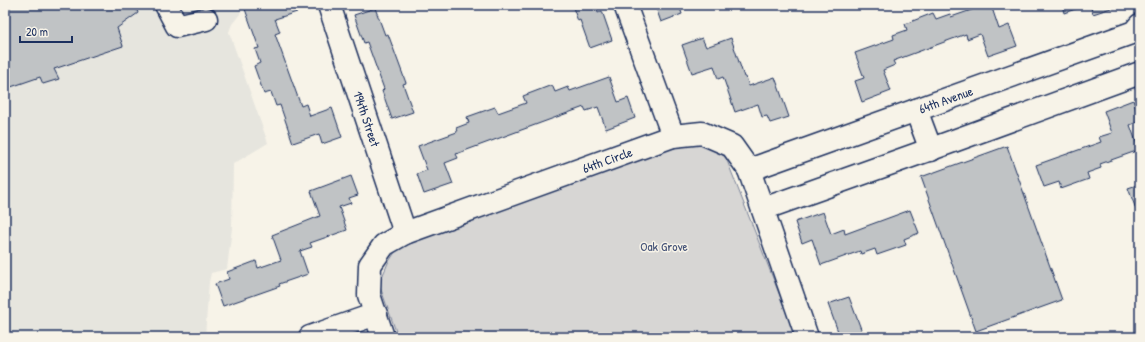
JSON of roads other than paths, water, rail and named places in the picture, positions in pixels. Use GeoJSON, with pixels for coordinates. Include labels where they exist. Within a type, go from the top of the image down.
{"type":"FeatureCollection","features":[{"type":"Feature","properties":{"kind":"street"},"geometry":{"type":"LineString","coordinates":[[166,5],[176,26],[206,18]]}},
{"type":"Feature","properties":{"kind":"street","name":"194th Street"},"geometry":{"type":"LineString","coordinates":[[329,5],[405,233]]}},
{"type":"Feature","properties":{"kind":"street"},"geometry":{"type":"LineString","coordinates":[[625,5],[673,136]]}},
{"type":"Feature","properties":{"kind":"street","name":"64th Avenue"},"geometry":{"type":"LineString","coordinates":[[749,170],[916,110],[1138,35]]}},
{"type":"Feature","properties":{"kind":"street"},"geometry":{"type":"LineString","coordinates":[[763,209],[1140,73]]}},
{"type":"Feature","properties":{"kind":"street"},"geometry":{"type":"LineString","coordinates":[[916,110],[930,150]]}},
{"type":"Feature","properties":{"kind":"street","name":"64th Circle"},"geometry":{"type":"LineString","coordinates":[[383,337],[369,295],[370,265],[384,245],[405,233],[673,136],[702,133],[732,146],[749,170],[807,337]]}},
{"type":"Feature","properties":{"kind":"street"},"geometry":{"type":"LineString","coordinates":[[310,337],[376,314]]}},
{"type":"Feature","properties":{"kind":"park label","name":"Oak Grove"},"geometry":{"type":"Point","coordinates":[664,246]}}]}
